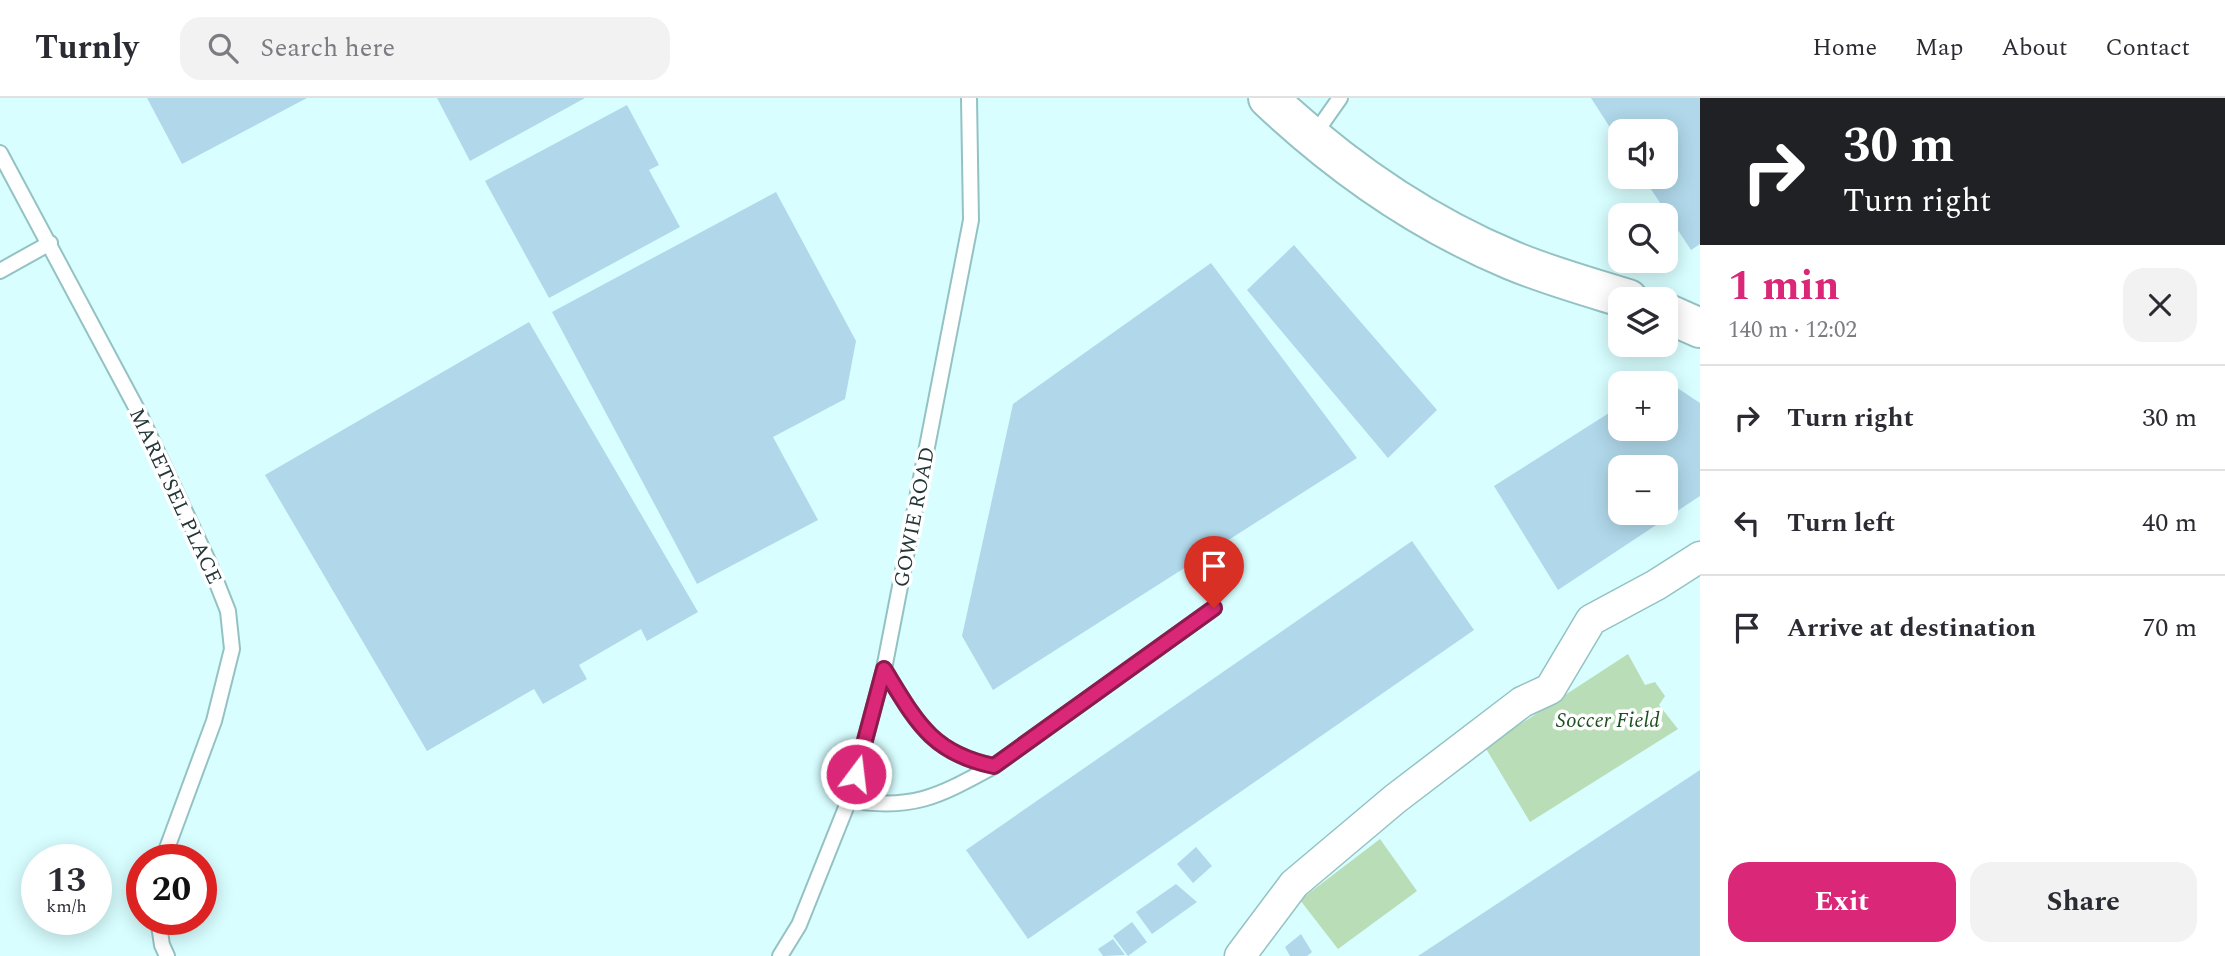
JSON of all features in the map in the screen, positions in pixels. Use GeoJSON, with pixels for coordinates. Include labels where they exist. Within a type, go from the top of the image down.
{"type":"FeatureCollection","features":[{"type":"Feature","properties":{"kind":"street"},"geometry":{"type":"LineString","coordinates":[[1268,98],[1311,139],[1371,184],[1467,240],[1513,261],[1608,292]]}},
{"type":"Feature","properties":{"kind":"street"},"geometry":{"type":"LineString","coordinates":[[1678,318],[1700,328]]}},
{"type":"Feature","properties":{"kind":"street"},"geometry":{"type":"LineString","coordinates":[[1240,956],[1294,884],[1395,799],[1522,702],[1550,689],[1591,620],[1656,585],[1700,557]]}},
{"type":"Feature","properties":{"kind":"lane","name":"GOWIE ROAD"},"geometry":{"type":"LineString","coordinates":[[780,956],[799,925],[849,800],[884,669],[971,219],[969,98]]}},
{"type":"Feature","properties":{"kind":"lane"},"geometry":{"type":"LineString","coordinates":[[1311,139],[1340,98]]}},
{"type":"Feature","properties":{"kind":"lane","name":"MARETSEL PLACE"},"geometry":{"type":"LineString","coordinates":[[0,153],[139,413],[209,563],[228,611],[232,649],[214,722],[169,844]]}},
{"type":"Feature","properties":{"kind":"lane"},"geometry":{"type":"LineString","coordinates":[[0,271],[50,243]]}},
{"type":"Feature","properties":{"kind":"lane"},"geometry":{"type":"LineString","coordinates":[[849,800],[881,806],[906,803],[955,788],[994,766],[1214,608]]}},
{"type":"Feature","properties":{"kind":"lane"},"geometry":{"type":"LineString","coordinates":[[884,669],[904,701],[934,739],[948,751],[967,761],[994,766]]}},
{"type":"Feature","properties":{"kind":"lane"},"geometry":{"type":"LineString","coordinates":[[161,935],[167,956]]}},
{"type":"Feature","properties":{"kind":"green space","name":"Soccer Field"},"geometry":{"type":"Polygon","coordinates":[[[1628,654],[1645,685],[1655,682],[1665,696],[1659,705],[1678,729],[1530,822],[1485,747],[1628,654]]]}},
{"type":"Feature","properties":{"kind":"green space"},"geometry":{"type":"Polygon","coordinates":[[[1380,839],[1417,891],[1338,949],[1300,900],[1380,839]]]}},
{"type":"Feature","properties":{"kind":"building"},"geometry":{"type":"Polygon","coordinates":[[[147,98],[307,98],[182,164],[147,98]]]}},
{"type":"Feature","properties":{"kind":"building"},"geometry":{"type":"Polygon","coordinates":[[[437,98],[585,98],[470,161],[437,98]]]}},
{"type":"Feature","properties":{"kind":"building"},"geometry":{"type":"Polygon","coordinates":[[[1591,98],[1700,98],[1700,244],[1691,250],[1678,230],[1678,203],[1660,203],[1651,189],[1678,189],[1678,119],[1608,119],[1608,124],[1591,98]]]}},
{"type":"Feature","properties":{"kind":"building"},"geometry":{"type":"Polygon","coordinates":[[[627,105],[659,165],[649,170],[680,227],[549,298],[485,181],[627,105]]]}},
{"type":"Feature","properties":{"kind":"building"},"geometry":{"type":"Polygon","coordinates":[[[776,192],[856,341],[845,399],[773,437],[818,520],[697,584],[552,312],[776,192]]]}},
{"type":"Feature","properties":{"kind":"building"},"geometry":{"type":"Polygon","coordinates":[[[1294,245],[1437,410],[1388,458],[1247,290],[1294,245]]]}},
{"type":"Feature","properties":{"kind":"building"},"geometry":{"type":"Polygon","coordinates":[[[1211,263],[1357,458],[993,690],[962,636],[1013,404],[1211,263]]]}},
{"type":"Feature","properties":{"kind":"building"},"geometry":{"type":"Polygon","coordinates":[[[529,322],[698,612],[647,641],[641,629],[579,665],[587,679],[543,704],[534,689],[427,751],[265,475],[529,322]]]}},
{"type":"Feature","properties":{"kind":"building"},"geometry":{"type":"Polygon","coordinates":[[[1678,388],[1700,403],[1700,496],[1678,511],[1678,455],[1608,455],[1608,525],[1656,525],[1558,590],[1494,486],[1608,414],[1608,441],[1678,441],[1678,388]]]}},
{"type":"Feature","properties":{"kind":"building"},"geometry":{"type":"Polygon","coordinates":[[[1412,541],[1474,630],[1028,939],[966,850],[1412,541]]]}},
{"type":"Feature","properties":{"kind":"building"},"geometry":{"type":"Polygon","coordinates":[[[1700,770],[1700,956],[1418,956],[1700,770]]]}},
{"type":"Feature","properties":{"kind":"building"},"geometry":{"type":"Polygon","coordinates":[[[1196,847],[1212,866],[1193,883],[1177,864],[1196,847]]]}},
{"type":"Feature","properties":{"kind":"building"},"geometry":{"type":"Polygon","coordinates":[[[1176,884],[1197,902],[1152,934],[1136,912],[1176,884]]]}},
{"type":"Feature","properties":{"kind":"building"},"geometry":{"type":"Polygon","coordinates":[[[1132,922],[1147,942],[1128,956],[1113,936],[1132,922]]]}},
{"type":"Feature","properties":{"kind":"building"},"geometry":{"type":"Polygon","coordinates":[[[1301,934],[1312,952],[1307,956],[1290,956],[1285,947],[1301,934]]]}},
{"type":"Feature","properties":{"kind":"building"},"geometry":{"type":"Polygon","coordinates":[[[1113,939],[1125,955],[1103,956],[1098,949],[1113,939]]]}},
{"type":"Feature","properties":{"kind":"route"},"geometry":{"type":"LineString","coordinates":[[856,774],[884,669],[904,701],[934,739],[948,751],[967,761],[994,766],[1214,608]]}}]}
